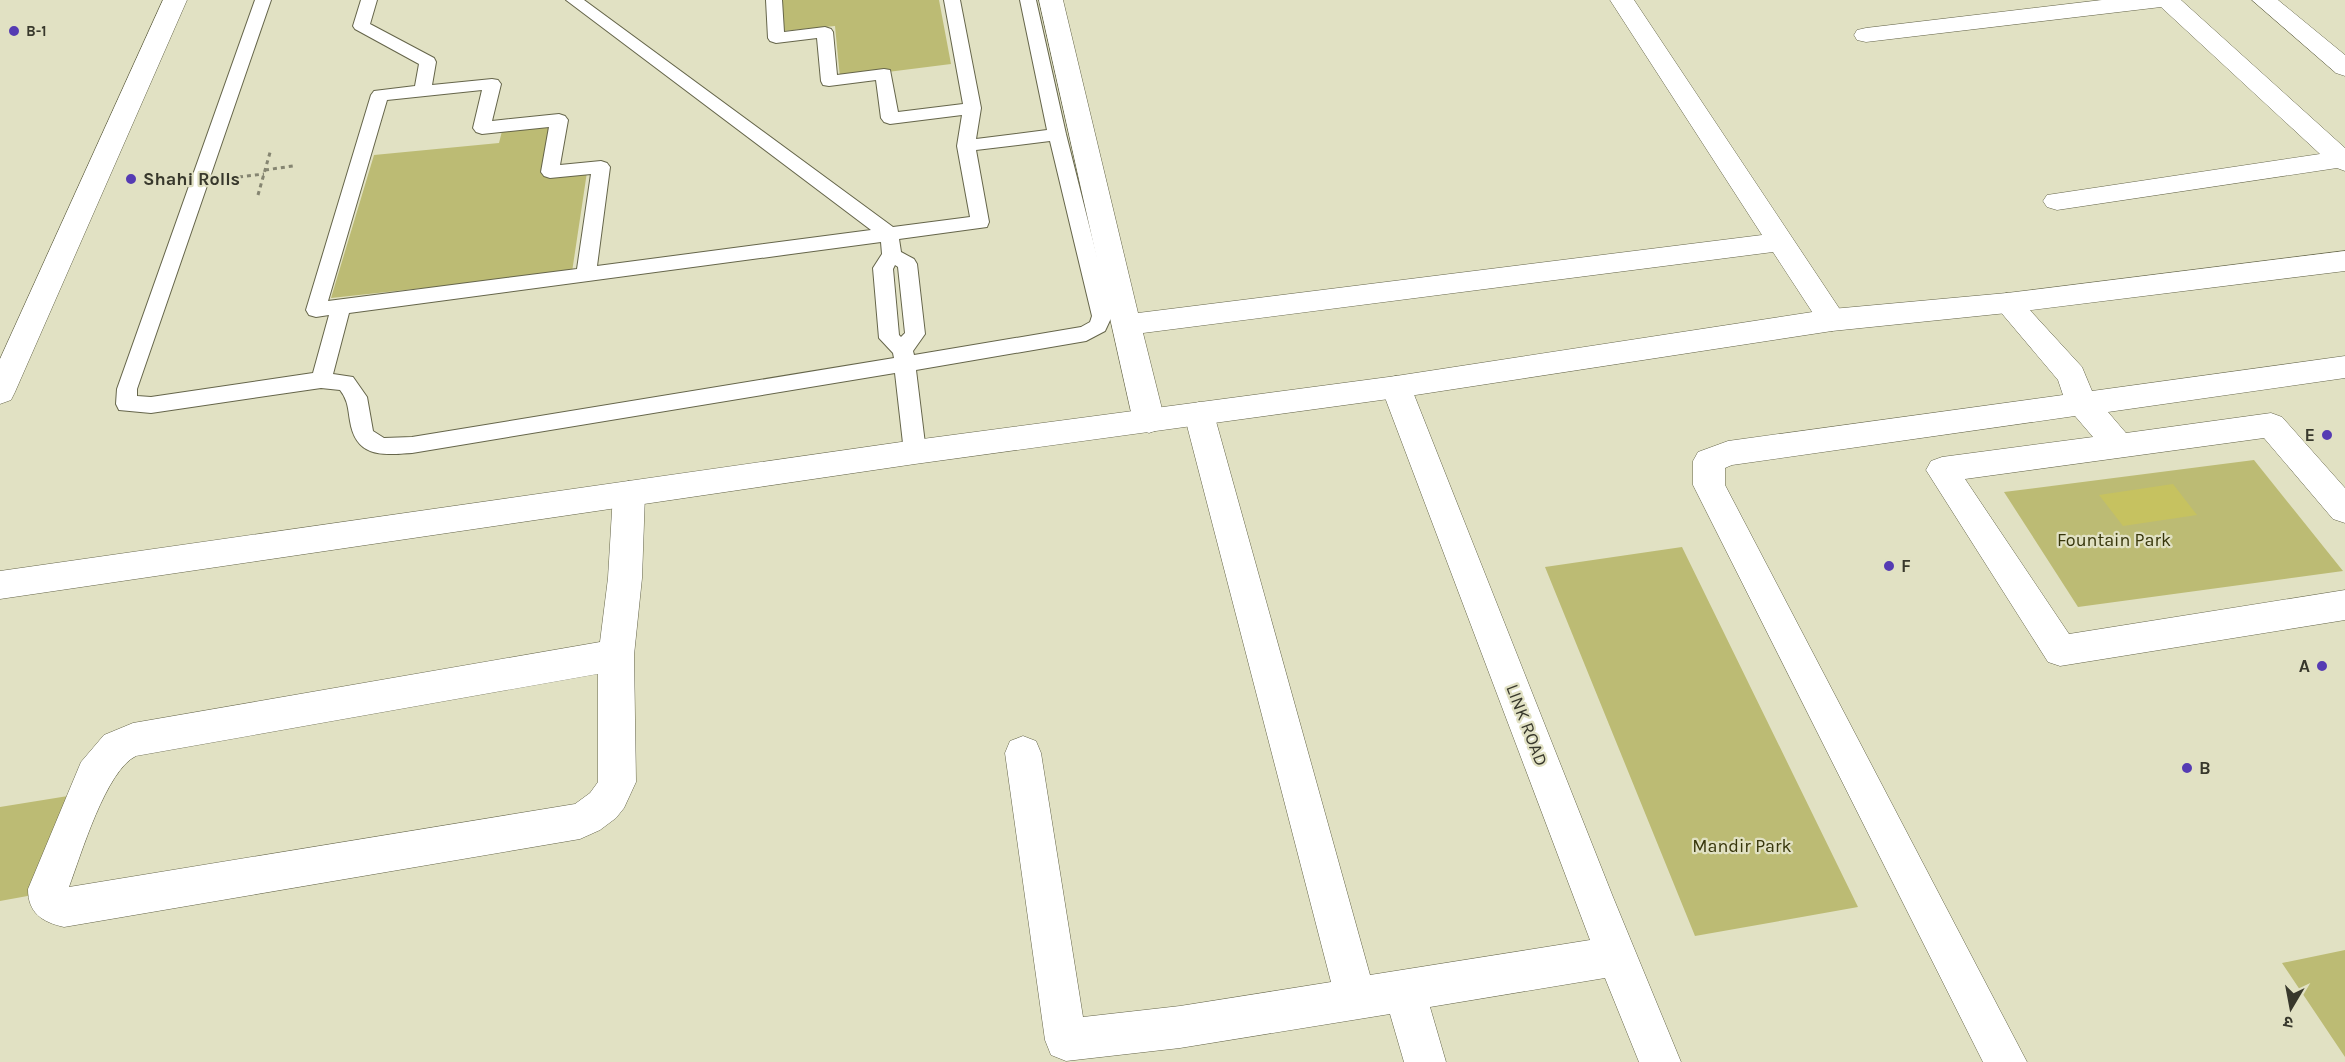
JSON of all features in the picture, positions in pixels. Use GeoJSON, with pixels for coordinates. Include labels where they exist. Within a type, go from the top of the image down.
{"type":"FeatureCollection","features":[{"type":"Feature","properties":{"kind":"street"},"geometry":{"type":"LineString","coordinates":[[0,392],[175,0]]}},
{"type":"Feature","properties":{"kind":"street"},"geometry":{"type":"LineString","coordinates":[[1051,0],[1149,421]]}},
{"type":"Feature","properties":{"kind":"street"},"geometry":{"type":"LineString","coordinates":[[1622,0],[1832,320]]}},
{"type":"Feature","properties":{"kind":"street"},"geometry":{"type":"LineString","coordinates":[[1866,35],[2162,0]]}},
{"type":"Feature","properties":{"kind":"street"},"geometry":{"type":"LineString","coordinates":[[2167,0],[2344,160]]}},
{"type":"Feature","properties":{"kind":"street"},"geometry":{"type":"LineString","coordinates":[[2265,0],[2345,68]]}},
{"type":"Feature","properties":{"kind":"street"},"geometry":{"type":"LineString","coordinates":[[2057,201],[2344,160]]}},
{"type":"Feature","properties":{"kind":"street"},"geometry":{"type":"LineString","coordinates":[[1126,325],[1780,242]]}},
{"type":"Feature","properties":{"kind":"street"},"geometry":{"type":"LineString","coordinates":[[0,585],[915,452],[1396,387],[1832,320],[2007,303],[2345,261]]}},
{"type":"Feature","properties":{"kind":"street"},"geometry":{"type":"LineString","coordinates":[[2007,303],[2071,375],[2082,403],[2120,447]]}},
{"type":"Feature","properties":{"kind":"street"},"geometry":{"type":"LineString","coordinates":[[2006,1062],[1709,484],[1709,461],[1728,453],[2345,367]]}},
{"type":"Feature","properties":{"kind":"street","name":"LINK ROAD"},"geometry":{"type":"LineString","coordinates":[[1396,387],[1660,1062]]}},
{"type":"Feature","properties":{"kind":"street"},"geometry":{"type":"LineString","coordinates":[[1199,414],[1356,1000]]}},
{"type":"Feature","properties":{"kind":"street"},"geometry":{"type":"LineString","coordinates":[[2345,510],[2271,425],[1941,470],[2060,651],[2345,605]]}},
{"type":"Feature","properties":{"kind":"street"},"geometry":{"type":"LineString","coordinates":[[616,655],[133,740],[117,747],[94,774],[48,889],[48,899],[54,905],[64,907],[580,821],[601,811],[613,796],[617,782],[616,655],[625,578],[628,494]]}},
{"type":"Feature","properties":{"kind":"street"},"geometry":{"type":"LineString","coordinates":[[1023,753],[1067,1051],[1180,1027],[1617,956]]}},
{"type":"Feature","properties":{"kind":"street"},"geometry":{"type":"LineString","coordinates":[[1404,991],[1425,1062]]}},
{"type":"Feature","properties":{"kind":"lane"},"geometry":{"type":"LineString","coordinates":[[263,0],[127,388],[126,404],[151,405],[321,380],[346,383],[357,398],[363,435],[380,447],[412,445],[903,357],[1086,334],[1098,326],[1102,316],[1057,134],[1028,0]]}},
{"type":"Feature","properties":{"kind":"lane"},"geometry":{"type":"LineString","coordinates":[[369,0],[361,26],[428,62],[423,90]]}},
{"type":"Feature","properties":{"kind":"lane"},"geometry":{"type":"LineString","coordinates":[[574,0],[889,234],[891,255],[907,264],[915,334],[903,357],[915,452]]}},
{"type":"Feature","properties":{"kind":"lane"},"geometry":{"type":"LineString","coordinates":[[774,0],[776,38],[825,32],[830,81],[884,74],[890,118],[972,108]]}},
{"type":"Feature","properties":{"kind":"lane"},"geometry":{"type":"LineString","coordinates":[[586,275],[601,167],[550,172],[559,120],[482,128],[492,84],[380,95],[316,310],[586,275],[980,222],[966,146],[972,108],[952,0]]}},
{"type":"Feature","properties":{"kind":"lane"},"geometry":{"type":"LineString","coordinates":[[966,146],[1057,134]]}},
{"type":"Feature","properties":{"kind":"lane"},"geometry":{"type":"LineString","coordinates":[[321,380],[341,307]]}},
{"type":"Feature","properties":{"kind":"path"},"geometry":{"type":"LineString","coordinates":[[258,195],[271,149]]}},
{"type":"Feature","properties":{"kind":"path"},"geometry":{"type":"LineString","coordinates":[[265,170],[293,166]]}},
{"type":"Feature","properties":{"kind":"green space"},"geometry":{"type":"Polygon","coordinates":[[[782,0],[939,0],[951,64],[840,78],[835,26],[783,31],[782,0]]]}},
{"type":"Feature","properties":{"kind":"green space"},"geometry":{"type":"Polygon","coordinates":[[[552,126],[543,176],[587,172],[572,272],[331,298],[374,155],[499,143],[502,131],[552,126]]]}},
{"type":"Feature","properties":{"kind":"green space","name":"Fountain Park"},"geometry":{"type":"Polygon","coordinates":[[[2254,460],[2343,571],[2078,607],[2004,492],[2254,460]]]}},
{"type":"Feature","properties":{"kind":"green space","name":"Mandir Park"},"geometry":{"type":"Polygon","coordinates":[[[1682,547],[1858,907],[1695,936],[1545,567],[1682,547]]]}},
{"type":"Feature","properties":{"kind":"green space"},"geometry":{"type":"Polygon","coordinates":[[[68,796],[44,893],[0,901],[0,807],[68,796]]]}},
{"type":"Feature","properties":{"kind":"green space"},"geometry":{"type":"Polygon","coordinates":[[[2345,950],[2345,1057],[2282,963],[2345,950]]]}},
{"type":"Feature","properties":{"kind":"shaded area"},"geometry":{"type":"Polygon","coordinates":[[[2173,484],[2197,515],[2123,526],[2099,495],[2173,484]]]}},
{"type":"Feature","properties":{"kind":"place","name":"B-1"},"geometry":{"type":"Point","coordinates":[14,31]}},
{"type":"Feature","properties":{"kind":"place","name":"Shahi Rolls"},"geometry":{"type":"Point","coordinates":[131,179]}},
{"type":"Feature","properties":{"kind":"place","name":"E"},"geometry":{"type":"Point","coordinates":[2327,435]}},
{"type":"Feature","properties":{"kind":"place","name":"F"},"geometry":{"type":"Point","coordinates":[1889,566]}},
{"type":"Feature","properties":{"kind":"place","name":"A"},"geometry":{"type":"Point","coordinates":[2322,666]}},
{"type":"Feature","properties":{"kind":"place","name":"B"},"geometry":{"type":"Point","coordinates":[2187,768]}}]}
